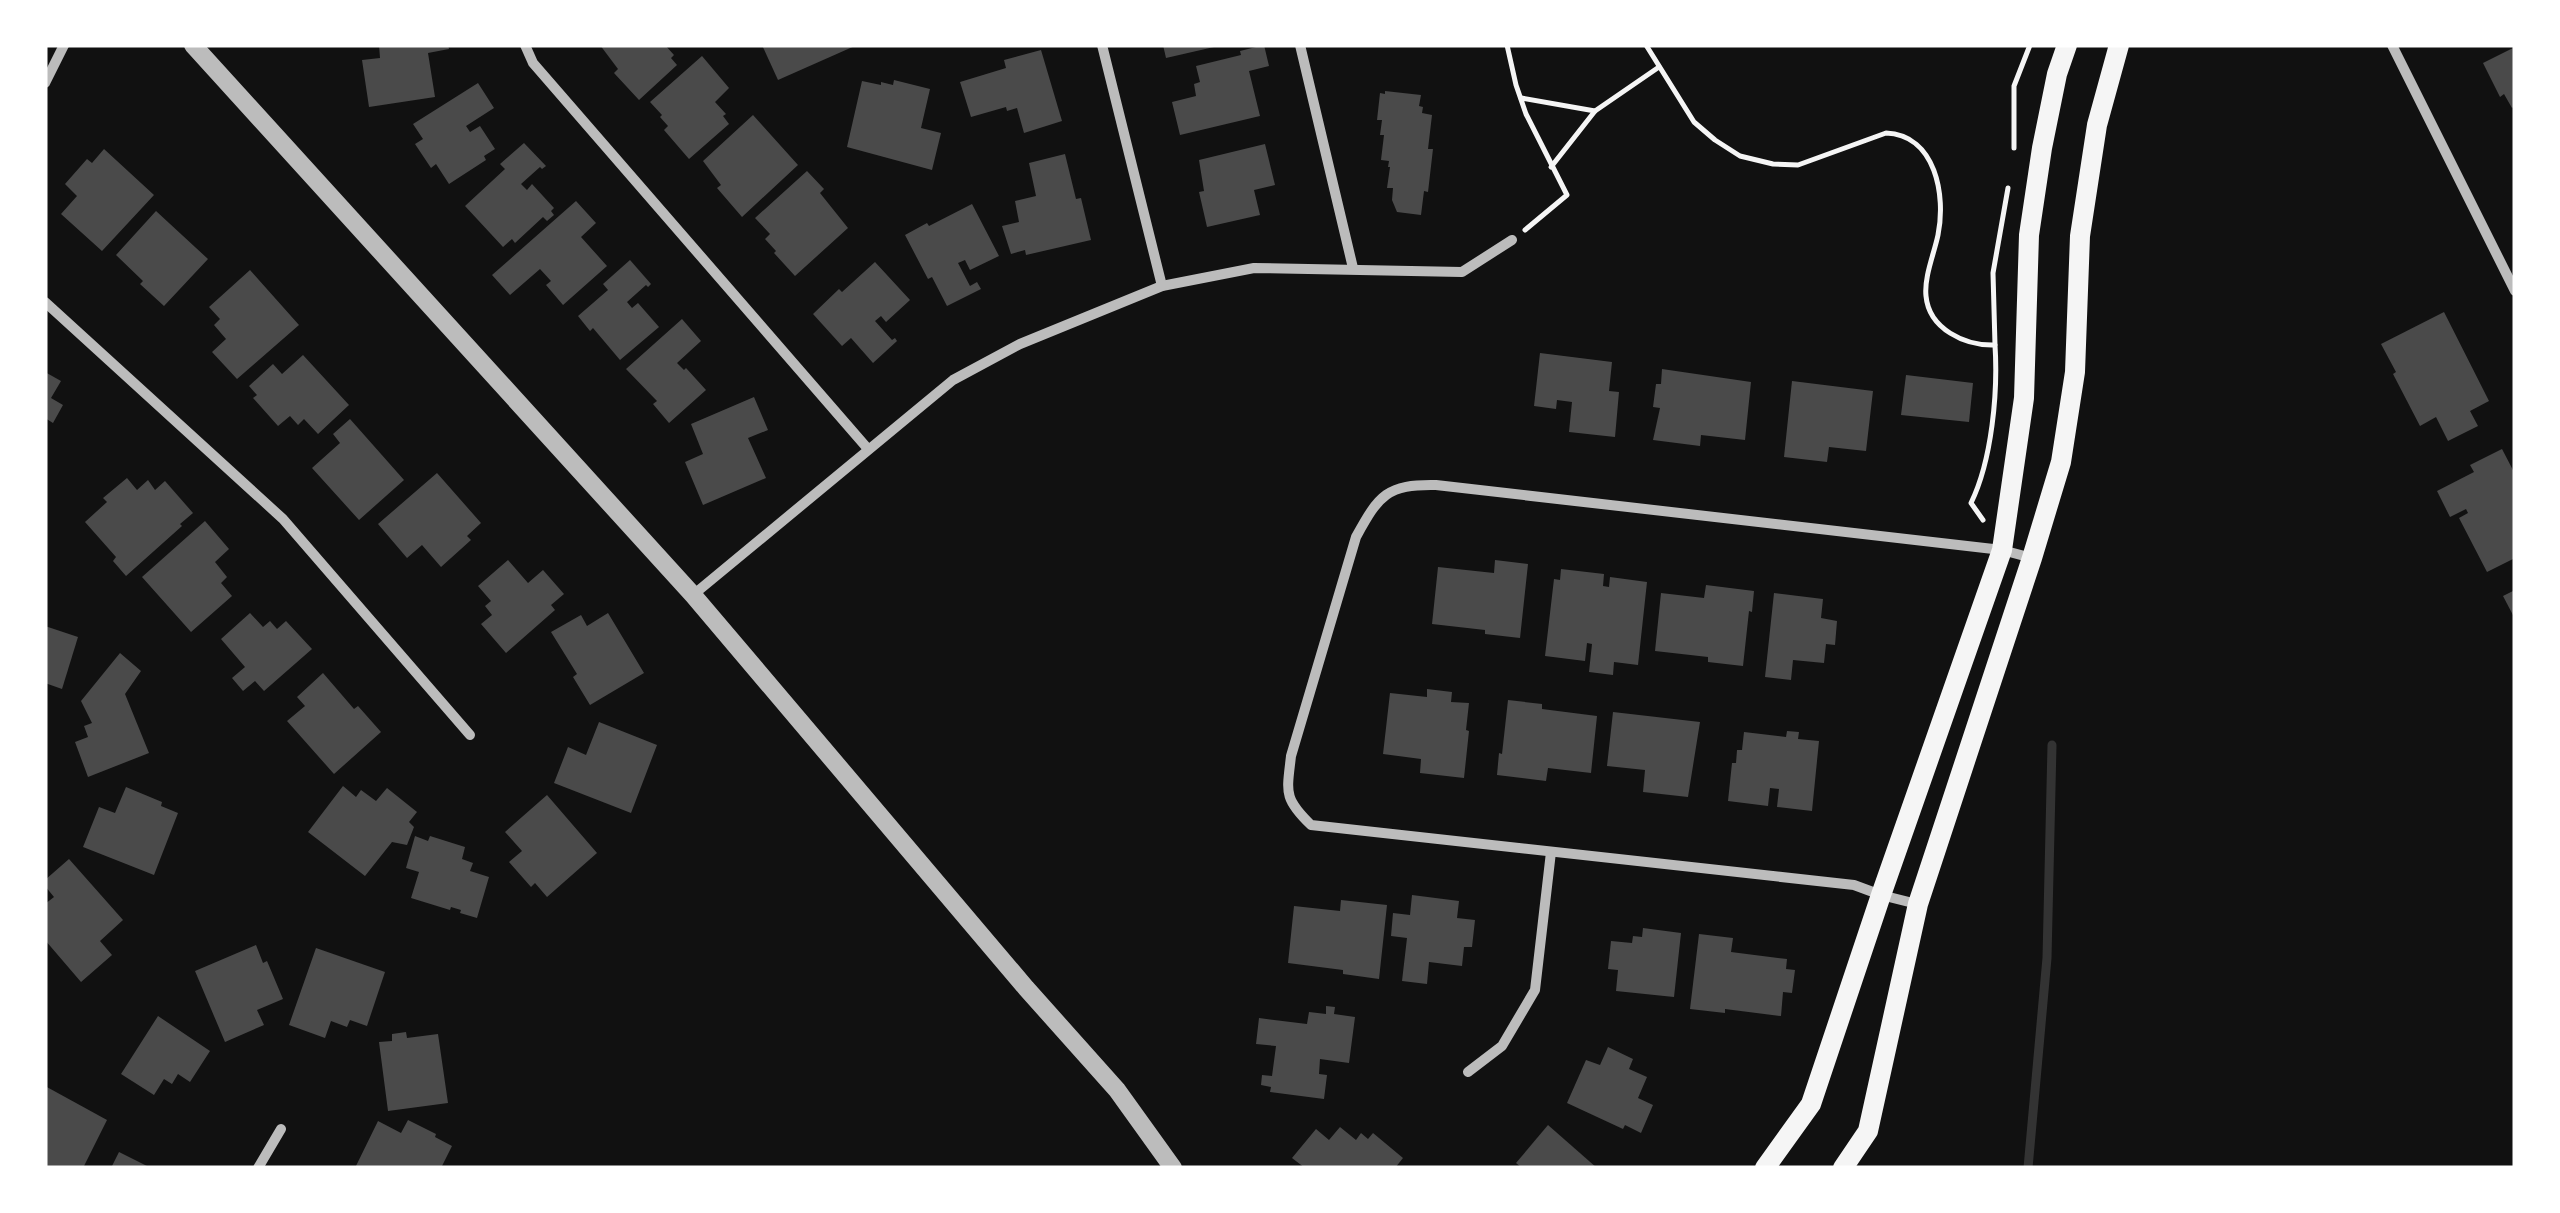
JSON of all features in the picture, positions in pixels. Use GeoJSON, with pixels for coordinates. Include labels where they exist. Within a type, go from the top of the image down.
{"type":"FeatureCollection","features":[{"type":"Feature","properties":{"kind":"main road"},"geometry":{"type":"LineString","coordinates":[[1765,1168],[1811,1104],[2002,550],[2024,398],[2029,235],[2057,74],[2066,45]]}},
{"type":"Feature","properties":{"kind":"main road"},"geometry":{"type":"LineString","coordinates":[[1843,1168],[1868,1131],[1918,904],[2061,462],[2075,372],[2080,236],[2097,125],[2119,45]]}},
{"type":"Feature","properties":{"kind":"street"},"geometry":{"type":"LineString","coordinates":[[45,83],[64,45]]}},
{"type":"Feature","properties":{"kind":"street"},"geometry":{"type":"LineString","coordinates":[[193,45],[693,595],[1116,1090],[1173,1168]]}},
{"type":"Feature","properties":{"kind":"street"},"geometry":{"type":"LineString","coordinates":[[525,45],[533,63],[868,449]]}},
{"type":"Feature","properties":{"kind":"street"},"geometry":{"type":"LineString","coordinates":[[1102,45],[1162,286]]}},
{"type":"Feature","properties":{"kind":"street"},"geometry":{"type":"LineString","coordinates":[[1300,45],[1352,268]]}},
{"type":"Feature","properties":{"kind":"street"},"geometry":{"type":"LineString","coordinates":[[2392,45],[2515,291]]}},
{"type":"Feature","properties":{"kind":"street"},"geometry":{"type":"LineString","coordinates":[[693,595],[954,380],[1020,344],[1162,286],[1254,268],[1462,272],[1512,240]]}},
{"type":"Feature","properties":{"kind":"street"},"geometry":{"type":"LineString","coordinates":[[45,302],[283,518],[470,735]]}},
{"type":"Feature","properties":{"kind":"street"},"geometry":{"type":"LineString","coordinates":[[1918,904],[1854,885],[1311,825],[1294,808],[1287,791],[1290,756],[1356,537],[1372,508],[1390,492],[1410,484],[2002,550],[2032,558]]}},
{"type":"Feature","properties":{"kind":"street"},"geometry":{"type":"LineString","coordinates":[[1468,1072],[1502,1046],[1535,990],[1551,852]]}},
{"type":"Feature","properties":{"kind":"street"},"geometry":{"type":"LineString","coordinates":[[258,1168],[281,1129]]}},
{"type":"Feature","properties":{"kind":"path"},"geometry":{"type":"LineString","coordinates":[[1646,45],[1694,122],[1740,156],[1798,165],[1886,133],[1912,138],[1924,151],[1937,183],[1939,231],[1926,296],[1932,314],[1955,337],[1995,346]]}},
{"type":"Feature","properties":{"kind":"path"},"geometry":{"type":"LineString","coordinates":[[2014,157],[2014,86],[2030,45]]}},
{"type":"Feature","properties":{"kind":"path"},"geometry":{"type":"LineString","coordinates":[[1510,47],[1520,98],[1567,196],[1512,240]]}},
{"type":"Feature","properties":{"kind":"path"},"geometry":{"type":"LineString","coordinates":[[1551,167],[1595,110],[1659,67]]}},
{"type":"Feature","properties":{"kind":"path"},"geometry":{"type":"LineString","coordinates":[[1520,98],[1595,110]]}},
{"type":"Feature","properties":{"kind":"path"},"geometry":{"type":"LineString","coordinates":[[2002,550],[1971,502],[1980,484],[1989,437],[1996,373],[1993,273],[2011,174]]}},
{"type":"Feature","properties":{"kind":"building"},"geometry":{"type":"Polygon","coordinates":[[[379,45],[448,45],[449,49],[428,53],[435,97],[369,107],[362,60],[380,58],[379,45]]]}},
{"type":"Feature","properties":{"kind":"building"},"geometry":{"type":"Polygon","coordinates":[[[600,45],[665,45],[677,65],[639,100],[614,73],[618,69],[600,45]]]}},
{"type":"Feature","properties":{"kind":"building"},"geometry":{"type":"Polygon","coordinates":[[[762,45],[857,45],[778,80],[762,45]]]}},
{"type":"Feature","properties":{"kind":"building"},"geometry":{"type":"Polygon","coordinates":[[[1163,45],[1213,45],[1214,47],[1166,58],[1163,45]]]}},
{"type":"Feature","properties":{"kind":"building"},"geometry":{"type":"Polygon","coordinates":[[[1264,45],[1269,66],[1249,71],[1260,116],[1180,135],[1172,102],[1196,96],[1194,84],[1200,82],[1196,66],[1264,45]]]}},
{"type":"Feature","properties":{"kind":"building"},"geometry":{"type":"Polygon","coordinates":[[[2515,47],[2512,108],[2504,94],[2500,97],[2483,63],[2515,47]]]}},
{"type":"Feature","properties":{"kind":"building"},"geometry":{"type":"Polygon","coordinates":[[[1041,50],[1062,121],[1024,133],[1017,108],[1007,111],[1006,107],[971,117],[960,82],[1006,68],[1004,60],[1041,50]]]}},
{"type":"Feature","properties":{"kind":"building"},"geometry":{"type":"Polygon","coordinates":[[[702,56],[729,88],[715,102],[729,124],[689,159],[664,130],[668,126],[650,102],[702,56]]]}},
{"type":"Feature","properties":{"kind":"building"},"geometry":{"type":"Polygon","coordinates":[[[894,80],[930,89],[921,128],[941,133],[932,170],[847,147],[862,81],[893,85],[894,80]]]}},
{"type":"Feature","properties":{"kind":"building"},"geometry":{"type":"Polygon","coordinates":[[[478,83],[494,108],[466,126],[470,132],[480,126],[495,149],[484,156],[486,160],[449,184],[436,164],[431,168],[415,144],[423,139],[413,124],[478,83]]]}},
{"type":"Feature","properties":{"kind":"building"},"geometry":{"type":"Polygon","coordinates":[[[1380,93],[1421,95],[1422,113],[1432,115],[1428,149],[1433,149],[1421,215],[1397,212],[1393,188],[1387,188],[1390,167],[1389,161],[1381,160],[1384,135],[1380,135],[1382,120],[1377,120],[1380,93]]]}},
{"type":"Feature","properties":{"kind":"building"},"geometry":{"type":"Polygon","coordinates":[[[753,115],[798,165],[742,217],[717,188],[721,185],[703,161],[753,115]]]}},
{"type":"Feature","properties":{"kind":"building"},"geometry":{"type":"Polygon","coordinates":[[[524,143],[546,166],[521,184],[527,190],[532,184],[554,208],[554,215],[547,221],[543,217],[515,243],[512,239],[503,247],[465,206],[505,169],[500,164],[524,143]]]}},
{"type":"Feature","properties":{"kind":"building"},"geometry":{"type":"Polygon","coordinates":[[[1265,144],[1275,185],[1254,190],[1260,215],[1207,227],[1199,192],[1204,191],[1199,160],[1265,144]]]}},
{"type":"Feature","properties":{"kind":"building"},"geometry":{"type":"Polygon","coordinates":[[[104,149],[154,195],[102,251],[61,214],[77,196],[65,184],[87,159],[92,163],[104,149]]]}},
{"type":"Feature","properties":{"kind":"building"},"geometry":{"type":"Polygon","coordinates":[[[1065,154],[1091,240],[1026,255],[1025,250],[1011,254],[1002,226],[1019,222],[1015,201],[1036,196],[1029,163],[1065,154]]]}},
{"type":"Feature","properties":{"kind":"building"},"geometry":{"type":"Polygon","coordinates":[[[807,171],[824,189],[820,193],[848,228],[795,276],[774,253],[765,239],[770,234],[755,218],[807,171]]]}},
{"type":"Feature","properties":{"kind":"building"},"geometry":{"type":"Polygon","coordinates":[[[576,201],[596,223],[581,237],[607,266],[563,305],[546,285],[551,281],[540,269],[510,295],[492,275],[576,201]]]}},
{"type":"Feature","properties":{"kind":"building"},"geometry":{"type":"Polygon","coordinates":[[[972,204],[999,256],[970,270],[965,260],[958,263],[970,286],[977,282],[981,289],[947,306],[905,235],[972,204]]]}},
{"type":"Feature","properties":{"kind":"building"},"geometry":{"type":"Polygon","coordinates":[[[156,211],[208,259],[164,306],[116,255],[156,211]]]}},
{"type":"Feature","properties":{"kind":"building"},"geometry":{"type":"Polygon","coordinates":[[[630,260],[651,284],[627,302],[632,308],[638,303],[659,327],[620,360],[578,316],[608,290],[603,284],[630,260]]]}},
{"type":"Feature","properties":{"kind":"building"},"geometry":{"type":"Polygon","coordinates":[[[875,262],[910,300],[886,322],[881,316],[875,321],[897,341],[873,363],[851,338],[842,346],[813,314],[875,262]]]}},
{"type":"Feature","properties":{"kind":"building"},"geometry":{"type":"Polygon","coordinates":[[[250,270],[299,325],[237,379],[212,352],[226,339],[214,325],[220,319],[209,307],[250,270]]]}},
{"type":"Feature","properties":{"kind":"building"},"geometry":{"type":"Polygon","coordinates":[[[2444,312],[2489,401],[2470,411],[2478,426],[2448,441],[2436,417],[2420,426],[2381,344],[2444,312]]]}},
{"type":"Feature","properties":{"kind":"building"},"geometry":{"type":"Polygon","coordinates":[[[682,319],[701,341],[677,363],[706,390],[669,423],[653,404],[657,401],[626,369],[682,319]]]}},
{"type":"Feature","properties":{"kind":"building"},"geometry":{"type":"Polygon","coordinates":[[[1540,353],[1612,362],[1609,391],[1619,392],[1615,437],[1569,432],[1572,402],[1557,400],[1556,409],[1534,406],[1540,353]]]}},
{"type":"Feature","properties":{"kind":"building"},"geometry":{"type":"Polygon","coordinates":[[[303,355],[349,405],[318,434],[304,419],[298,425],[290,416],[278,426],[253,398],[257,395],[249,386],[273,364],[282,374],[303,355]]]}},
{"type":"Feature","properties":{"kind":"building"},"geometry":{"type":"Polygon","coordinates":[[[1662,369],[1751,382],[1745,440],[1701,435],[1700,446],[1653,440],[1660,408],[1653,407],[1662,369]]]}},
{"type":"Feature","properties":{"kind":"building"},"geometry":{"type":"Polygon","coordinates":[[[45,372],[61,381],[51,398],[63,405],[53,423],[45,418],[45,372]]]}},
{"type":"Feature","properties":{"kind":"building"},"geometry":{"type":"Polygon","coordinates":[[[1906,375],[1973,383],[1969,422],[1901,415],[1906,375]]]}},
{"type":"Feature","properties":{"kind":"building"},"geometry":{"type":"Polygon","coordinates":[[[1792,381],[1873,391],[1866,451],[1829,447],[1827,462],[1784,457],[1792,381]]]}},
{"type":"Feature","properties":{"kind":"building"},"geometry":{"type":"Polygon","coordinates":[[[754,397],[768,430],[748,438],[766,478],[703,505],[685,462],[703,454],[691,424],[754,397]]]}},
{"type":"Feature","properties":{"kind":"building"},"geometry":{"type":"Polygon","coordinates":[[[350,419],[404,480],[359,520],[312,468],[340,443],[333,434],[350,419]]]}},
{"type":"Feature","properties":{"kind":"building"},"geometry":{"type":"Polygon","coordinates":[[[2502,449],[2515,474],[2515,558],[2487,572],[2459,518],[2468,513],[2466,509],[2450,517],[2437,491],[2474,472],[2470,465],[2502,449]]]}},
{"type":"Feature","properties":{"kind":"building"},"geometry":{"type":"Polygon","coordinates":[[[437,473],[481,523],[467,536],[471,540],[441,567],[422,545],[407,558],[378,524],[437,473]]]}},
{"type":"Feature","properties":{"kind":"building"},"geometry":{"type":"Polygon","coordinates":[[[127,478],[137,490],[148,480],[155,490],[165,481],[193,513],[126,576],[113,561],[116,557],[85,522],[107,502],[103,498],[127,478]]]}},
{"type":"Feature","properties":{"kind":"building"},"geometry":{"type":"Polygon","coordinates":[[[205,521],[229,549],[215,562],[227,577],[221,583],[232,596],[191,632],[142,577],[205,521]]]}},
{"type":"Feature","properties":{"kind":"building"},"geometry":{"type":"Polygon","coordinates":[[[508,560],[528,583],[543,570],[564,594],[551,605],[555,610],[506,653],[481,624],[492,615],[485,606],[491,601],[478,586],[508,560]]]}},
{"type":"Feature","properties":{"kind":"building"},"geometry":{"type":"Polygon","coordinates":[[[1495,560],[1528,564],[1520,638],[1432,624],[1438,567],[1494,573],[1495,560]]]}},
{"type":"Feature","properties":{"kind":"building"},"geometry":{"type":"Polygon","coordinates":[[[1561,569],[1604,574],[1603,586],[1609,587],[1610,577],[1647,582],[1638,665],[1614,662],[1613,675],[1589,672],[1592,644],[1587,643],[1585,661],[1545,656],[1554,579],[1560,580],[1561,569]]]}},
{"type":"Feature","properties":{"kind":"building"},"geometry":{"type":"Polygon","coordinates":[[[1706,585],[1754,591],[1743,666],[1655,651],[1661,593],[1704,598],[1706,585]]]}},
{"type":"Feature","properties":{"kind":"building"},"geometry":{"type":"Polygon","coordinates":[[[2515,590],[2515,619],[2503,596],[2515,590]]]}},
{"type":"Feature","properties":{"kind":"building"},"geometry":{"type":"Polygon","coordinates":[[[1774,593],[1823,599],[1821,618],[1837,621],[1835,645],[1826,644],[1824,663],[1793,660],[1791,680],[1765,677],[1774,593]]]}},
{"type":"Feature","properties":{"kind":"building"},"geometry":{"type":"Polygon","coordinates":[[[250,613],[263,627],[270,621],[277,629],[286,621],[312,649],[264,691],[255,681],[243,691],[232,678],[245,667],[221,639],[250,613]]]}},
{"type":"Feature","properties":{"kind":"building"},"geometry":{"type":"Polygon","coordinates":[[[608,613],[644,673],[590,705],[573,677],[577,674],[551,632],[581,615],[587,626],[608,613]]]}},
{"type":"Feature","properties":{"kind":"building"},"geometry":{"type":"Polygon","coordinates":[[[45,626],[78,637],[62,689],[45,683],[45,626]]]}},
{"type":"Feature","properties":{"kind":"building"},"geometry":{"type":"Polygon","coordinates":[[[120,653],[141,671],[125,694],[149,753],[88,777],[75,742],[88,737],[84,726],[92,723],[81,701],[120,653]]]}},
{"type":"Feature","properties":{"kind":"building"},"geometry":{"type":"Polygon","coordinates":[[[323,673],[354,709],[358,706],[381,732],[334,774],[287,721],[305,706],[297,697],[323,673]]]}},
{"type":"Feature","properties":{"kind":"building"},"geometry":{"type":"Polygon","coordinates":[[[1427,689],[1452,692],[1451,702],[1469,703],[1464,778],[1420,773],[1421,759],[1383,754],[1390,693],[1427,697],[1427,689]]]}},
{"type":"Feature","properties":{"kind":"building"},"geometry":{"type":"Polygon","coordinates":[[[1508,700],[1597,716],[1591,773],[1548,768],[1546,781],[1497,775],[1508,700]]]}},
{"type":"Feature","properties":{"kind":"building"},"geometry":{"type":"Polygon","coordinates":[[[1613,712],[1700,722],[1688,797],[1643,792],[1645,770],[1607,766],[1613,712]]]}},
{"type":"Feature","properties":{"kind":"building"},"geometry":{"type":"Polygon","coordinates":[[[599,722],[657,745],[631,813],[554,783],[568,747],[586,755],[599,722]]]}},
{"type":"Feature","properties":{"kind":"building"},"geometry":{"type":"Polygon","coordinates":[[[1787,731],[1799,732],[1798,739],[1819,741],[1812,811],[1777,807],[1779,789],[1770,788],[1768,806],[1728,801],[1732,763],[1736,763],[1737,750],[1742,750],[1744,732],[1786,737],[1787,731]]]}},
{"type":"Feature","properties":{"kind":"building"},"geometry":{"type":"Polygon","coordinates":[[[343,786],[356,797],[361,790],[376,801],[387,788],[417,812],[409,822],[414,827],[407,845],[392,842],[365,876],[308,832],[343,786]]]}},
{"type":"Feature","properties":{"kind":"building"},"geometry":{"type":"Polygon","coordinates":[[[126,787],[178,813],[154,875],[83,847],[99,807],[115,813],[126,787]]]}},
{"type":"Feature","properties":{"kind":"building"},"geometry":{"type":"Polygon","coordinates":[[[547,795],[597,853],[547,897],[535,883],[531,887],[509,862],[522,851],[505,832],[547,795]]]}},
{"type":"Feature","properties":{"kind":"building"},"geometry":{"type":"Polygon","coordinates":[[[415,836],[428,841],[430,836],[465,847],[462,859],[473,863],[470,871],[489,877],[477,918],[460,913],[461,910],[411,898],[419,872],[406,868],[415,836]]]}},
{"type":"Feature","properties":{"kind":"building"},"geometry":{"type":"Polygon","coordinates":[[[69,859],[123,920],[100,941],[112,955],[81,982],[45,940],[45,904],[54,897],[45,880],[69,859]]]}},
{"type":"Feature","properties":{"kind":"building"},"geometry":{"type":"Polygon","coordinates":[[[1412,895],[1459,901],[1457,918],[1475,920],[1472,947],[1464,947],[1462,966],[1429,962],[1427,984],[1402,981],[1407,938],[1391,936],[1393,913],[1410,915],[1412,895]]]}},
{"type":"Feature","properties":{"kind":"building"},"geometry":{"type":"Polygon","coordinates":[[[1341,900],[1387,905],[1379,979],[1288,963],[1294,906],[1340,911],[1341,900]]]}},
{"type":"Feature","properties":{"kind":"building"},"geometry":{"type":"Polygon","coordinates":[[[1643,928],[1681,933],[1674,997],[1616,991],[1618,970],[1608,969],[1611,941],[1632,943],[1633,936],[1642,937],[1643,928]]]}},
{"type":"Feature","properties":{"kind":"building"},"geometry":{"type":"Polygon","coordinates":[[[1699,934],[1733,938],[1731,952],[1787,959],[1786,969],[1795,970],[1792,993],[1783,992],[1781,1016],[1690,1009],[1699,934]]]}},
{"type":"Feature","properties":{"kind":"building"},"geometry":{"type":"Polygon","coordinates":[[[256,945],[283,999],[257,1010],[264,1025],[225,1042],[195,971],[256,945]]]}},
{"type":"Feature","properties":{"kind":"building"},"geometry":{"type":"Polygon","coordinates":[[[316,948],[385,972],[367,1026],[350,1020],[347,1027],[331,1021],[325,1038],[289,1025],[316,948]]]}},
{"type":"Feature","properties":{"kind":"building"},"geometry":{"type":"Polygon","coordinates":[[[1326,1006],[1335,1007],[1334,1014],[1355,1017],[1349,1063],[1320,1059],[1319,1074],[1327,1075],[1324,1099],[1270,1092],[1271,1087],[1261,1085],[1262,1075],[1272,1076],[1276,1046],[1256,1044],[1259,1018],[1307,1024],[1309,1012],[1326,1014],[1326,1006]]]}},
{"type":"Feature","properties":{"kind":"building"},"geometry":{"type":"Polygon","coordinates":[[[158,1016],[210,1051],[190,1082],[178,1074],[172,1084],[164,1079],[154,1095],[121,1074],[158,1016]]]}},
{"type":"Feature","properties":{"kind":"building"},"geometry":{"type":"Polygon","coordinates":[[[406,1032],[407,1038],[438,1034],[448,1103],[388,1111],[379,1042],[392,1041],[392,1034],[406,1032]]]}},
{"type":"Feature","properties":{"kind":"building"},"geometry":{"type":"Polygon","coordinates":[[[1608,1047],[1633,1059],[1629,1069],[1647,1077],[1638,1098],[1653,1105],[1641,1133],[1625,1125],[1623,1129],[1567,1103],[1586,1060],[1600,1065],[1608,1047]]]}},
{"type":"Feature","properties":{"kind":"building"},"geometry":{"type":"Polygon","coordinates":[[[45,1086],[107,1120],[83,1168],[45,1168],[45,1086]]]}},
{"type":"Feature","properties":{"kind":"building"},"geometry":{"type":"Polygon","coordinates":[[[408,1120],[452,1146],[441,1168],[355,1168],[378,1121],[401,1133],[408,1120]]]}},
{"type":"Feature","properties":{"kind":"building"},"geometry":{"type":"Polygon","coordinates":[[[1548,1125],[1597,1168],[1522,1168],[1516,1163],[1548,1125]]]}},
{"type":"Feature","properties":{"kind":"building"},"geometry":{"type":"Polygon","coordinates":[[[1340,1127],[1356,1140],[1361,1133],[1368,1139],[1373,1133],[1403,1158],[1395,1168],[1305,1168],[1292,1158],[1316,1129],[1329,1140],[1340,1127]]]}},
{"type":"Feature","properties":{"kind":"building"},"geometry":{"type":"Polygon","coordinates":[[[119,1152],[151,1168],[111,1168],[119,1152]]]}},
{"type":"Feature","properties":{"kind":"waterway"},"geometry":{"type":"LineString","coordinates":[[2028,1168],[2047,958],[2052,745]]}}]}
